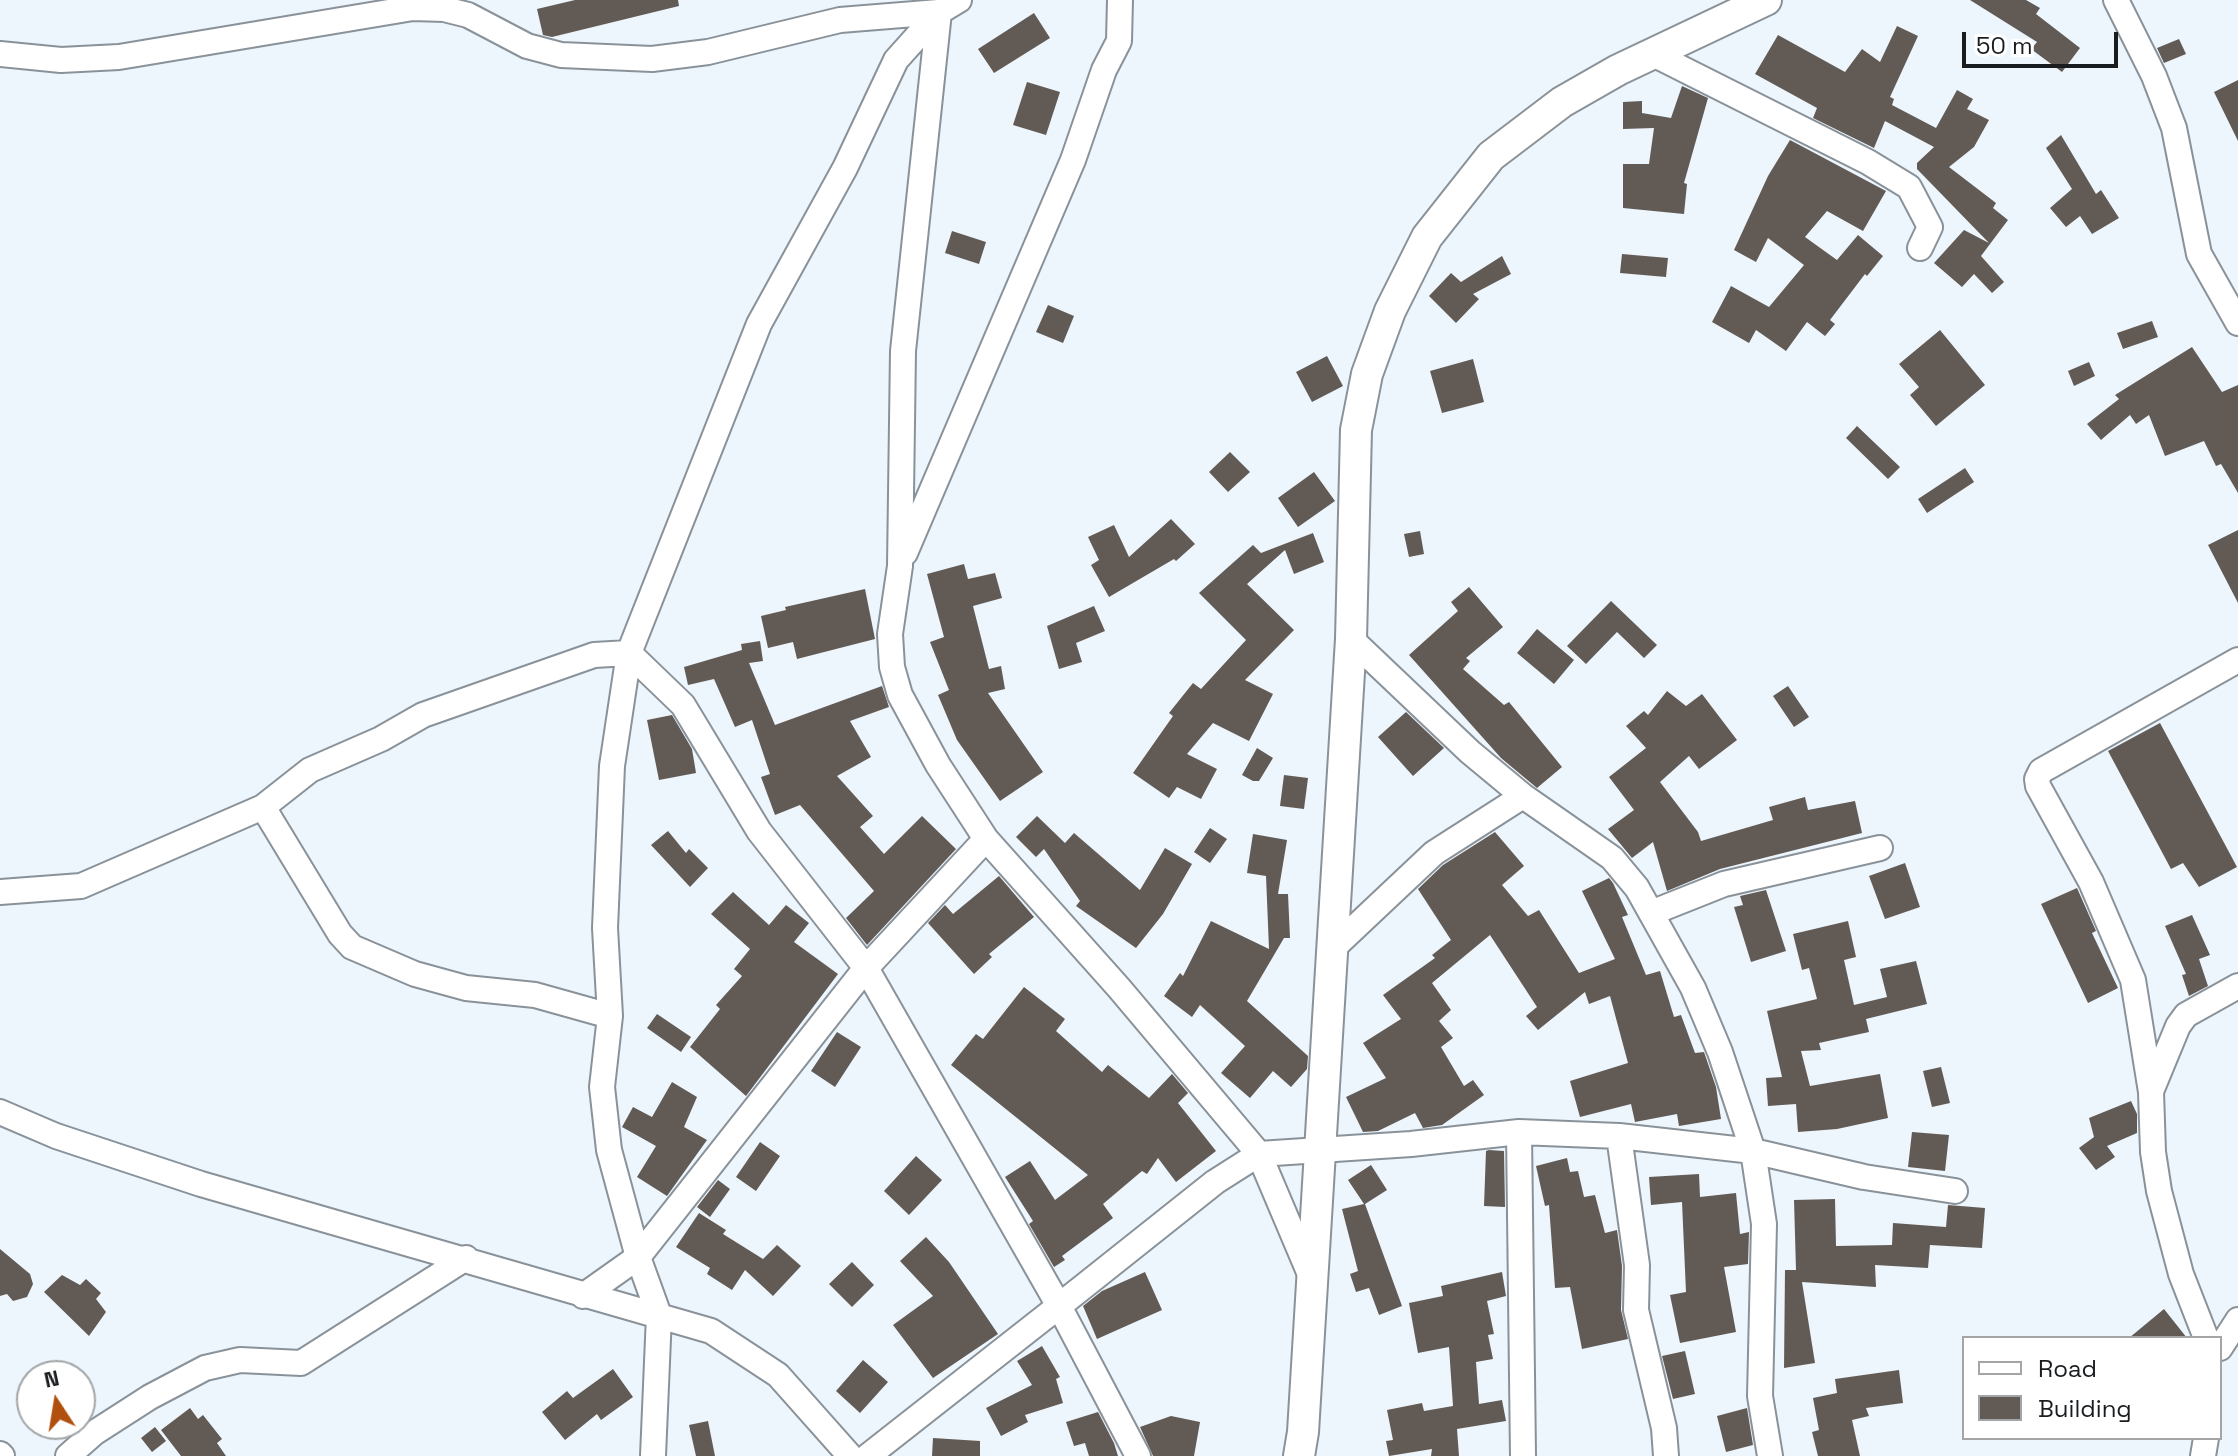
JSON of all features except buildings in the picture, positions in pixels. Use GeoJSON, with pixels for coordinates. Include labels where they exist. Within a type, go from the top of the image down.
{"type":"FeatureCollection","features":[{"type":"Feature","properties":{"kind":"main road"},"geometry":{"type":"LineString","coordinates":[[1299,1456],[1351,639],[1356,430],[1364,388],[1390,311],[1427,237],[1491,156],[1562,102],[1766,0]]}},
{"type":"Feature","properties":{"kind":"street"},"geometry":{"type":"LineString","coordinates":[[900,566],[1073,160],[1104,70],[1119,41],[1120,0]]}},
{"type":"Feature","properties":{"kind":"street"},"geometry":{"type":"LineString","coordinates":[[2116,0],[2154,76],[2174,128],[2199,254],[2238,323]]}},
{"type":"Feature","properties":{"kind":"street"},"geometry":{"type":"LineString","coordinates":[[949,6],[903,351],[900,566],[890,634],[892,667],[900,695],[938,765],[986,839],[1119,988],[1259,1154],[1312,1279]]}},
{"type":"Feature","properties":{"kind":"street"},"geometry":{"type":"LineString","coordinates":[[0,54],[61,60],[119,57],[413,8],[468,15],[527,46],[561,55],[652,59],[708,52],[840,20],[949,6]]}},
{"type":"Feature","properties":{"kind":"street"},"geometry":{"type":"LineString","coordinates":[[653,1456],[659,1315],[638,1257],[609,1150],[602,1087],[610,1016],[605,928],[612,779],[629,653],[759,324],[845,168],[896,60],[949,6]]}},
{"type":"Feature","properties":{"kind":"street"},"geometry":{"type":"LineString","coordinates":[[1653,54],[1868,162],[1909,187],[1930,227],[1920,248]]}},
{"type":"Feature","properties":{"kind":"street"},"geometry":{"type":"LineString","coordinates":[[1351,639],[1470,752],[1523,796],[1612,858],[1637,888],[1693,988],[1720,1052],[1753,1151],[1764,1224],[1760,1396],[1770,1456]]}},
{"type":"Feature","properties":{"kind":"street"},"geometry":{"type":"LineString","coordinates":[[0,892],[81,886],[263,807],[310,770],[381,739],[423,715],[594,655],[629,653],[683,705],[759,831],[866,968],[1059,1306],[1138,1456]]}},
{"type":"Feature","properties":{"kind":"street"},"geometry":{"type":"LineString","coordinates":[[2205,1336],[2181,1274],[2159,1191],[2153,1152],[2151,1092],[2133,980],[2091,882],[2037,779],[2041,771],[2238,660]]}},
{"type":"Feature","properties":{"kind":"street"},"geometry":{"type":"LineString","coordinates":[[1331,950],[1434,853],[1523,796]]}},
{"type":"Feature","properties":{"kind":"street"},"geometry":{"type":"LineString","coordinates":[[263,807],[340,934],[352,947],[415,974],[466,988],[535,995],[610,1016]]}},
{"type":"Feature","properties":{"kind":"street"},"geometry":{"type":"LineString","coordinates":[[583,1296],[638,1257],[866,968],[986,839]]}},
{"type":"Feature","properties":{"kind":"street"},"geometry":{"type":"LineString","coordinates":[[1651,913],[1724,884],[1880,848]]}},
{"type":"Feature","properties":{"kind":"street"},"geometry":{"type":"LineString","coordinates":[[2151,1092],[2178,1026],[2186,1015],[2238,986]]}},
{"type":"Feature","properties":{"kind":"street"},"geometry":{"type":"LineString","coordinates":[[0,1112],[56,1136],[201,1184],[711,1331],[778,1375],[850,1456]]}},
{"type":"Feature","properties":{"kind":"street"},"geometry":{"type":"LineString","coordinates":[[868,1456],[1215,1182],[1259,1154],[1519,1132],[1619,1136],[1753,1151],[1864,1177],[1955,1191]]}},
{"type":"Feature","properties":{"kind":"street"},"geometry":{"type":"LineString","coordinates":[[1519,1132],[1523,1456]]}},
{"type":"Feature","properties":{"kind":"street"},"geometry":{"type":"LineString","coordinates":[[1619,1136],[1637,1265],[1636,1310],[1664,1428],[1666,1456]]}},
{"type":"Feature","properties":{"kind":"street"},"geometry":{"type":"LineString","coordinates":[[68,1456],[94,1433],[150,1397],[205,1368],[240,1360],[301,1363],[466,1258]]}},
{"type":"Feature","properties":{"kind":"street"},"geometry":{"type":"LineString","coordinates":[[2222,1345],[2238,1320]]}}]}
